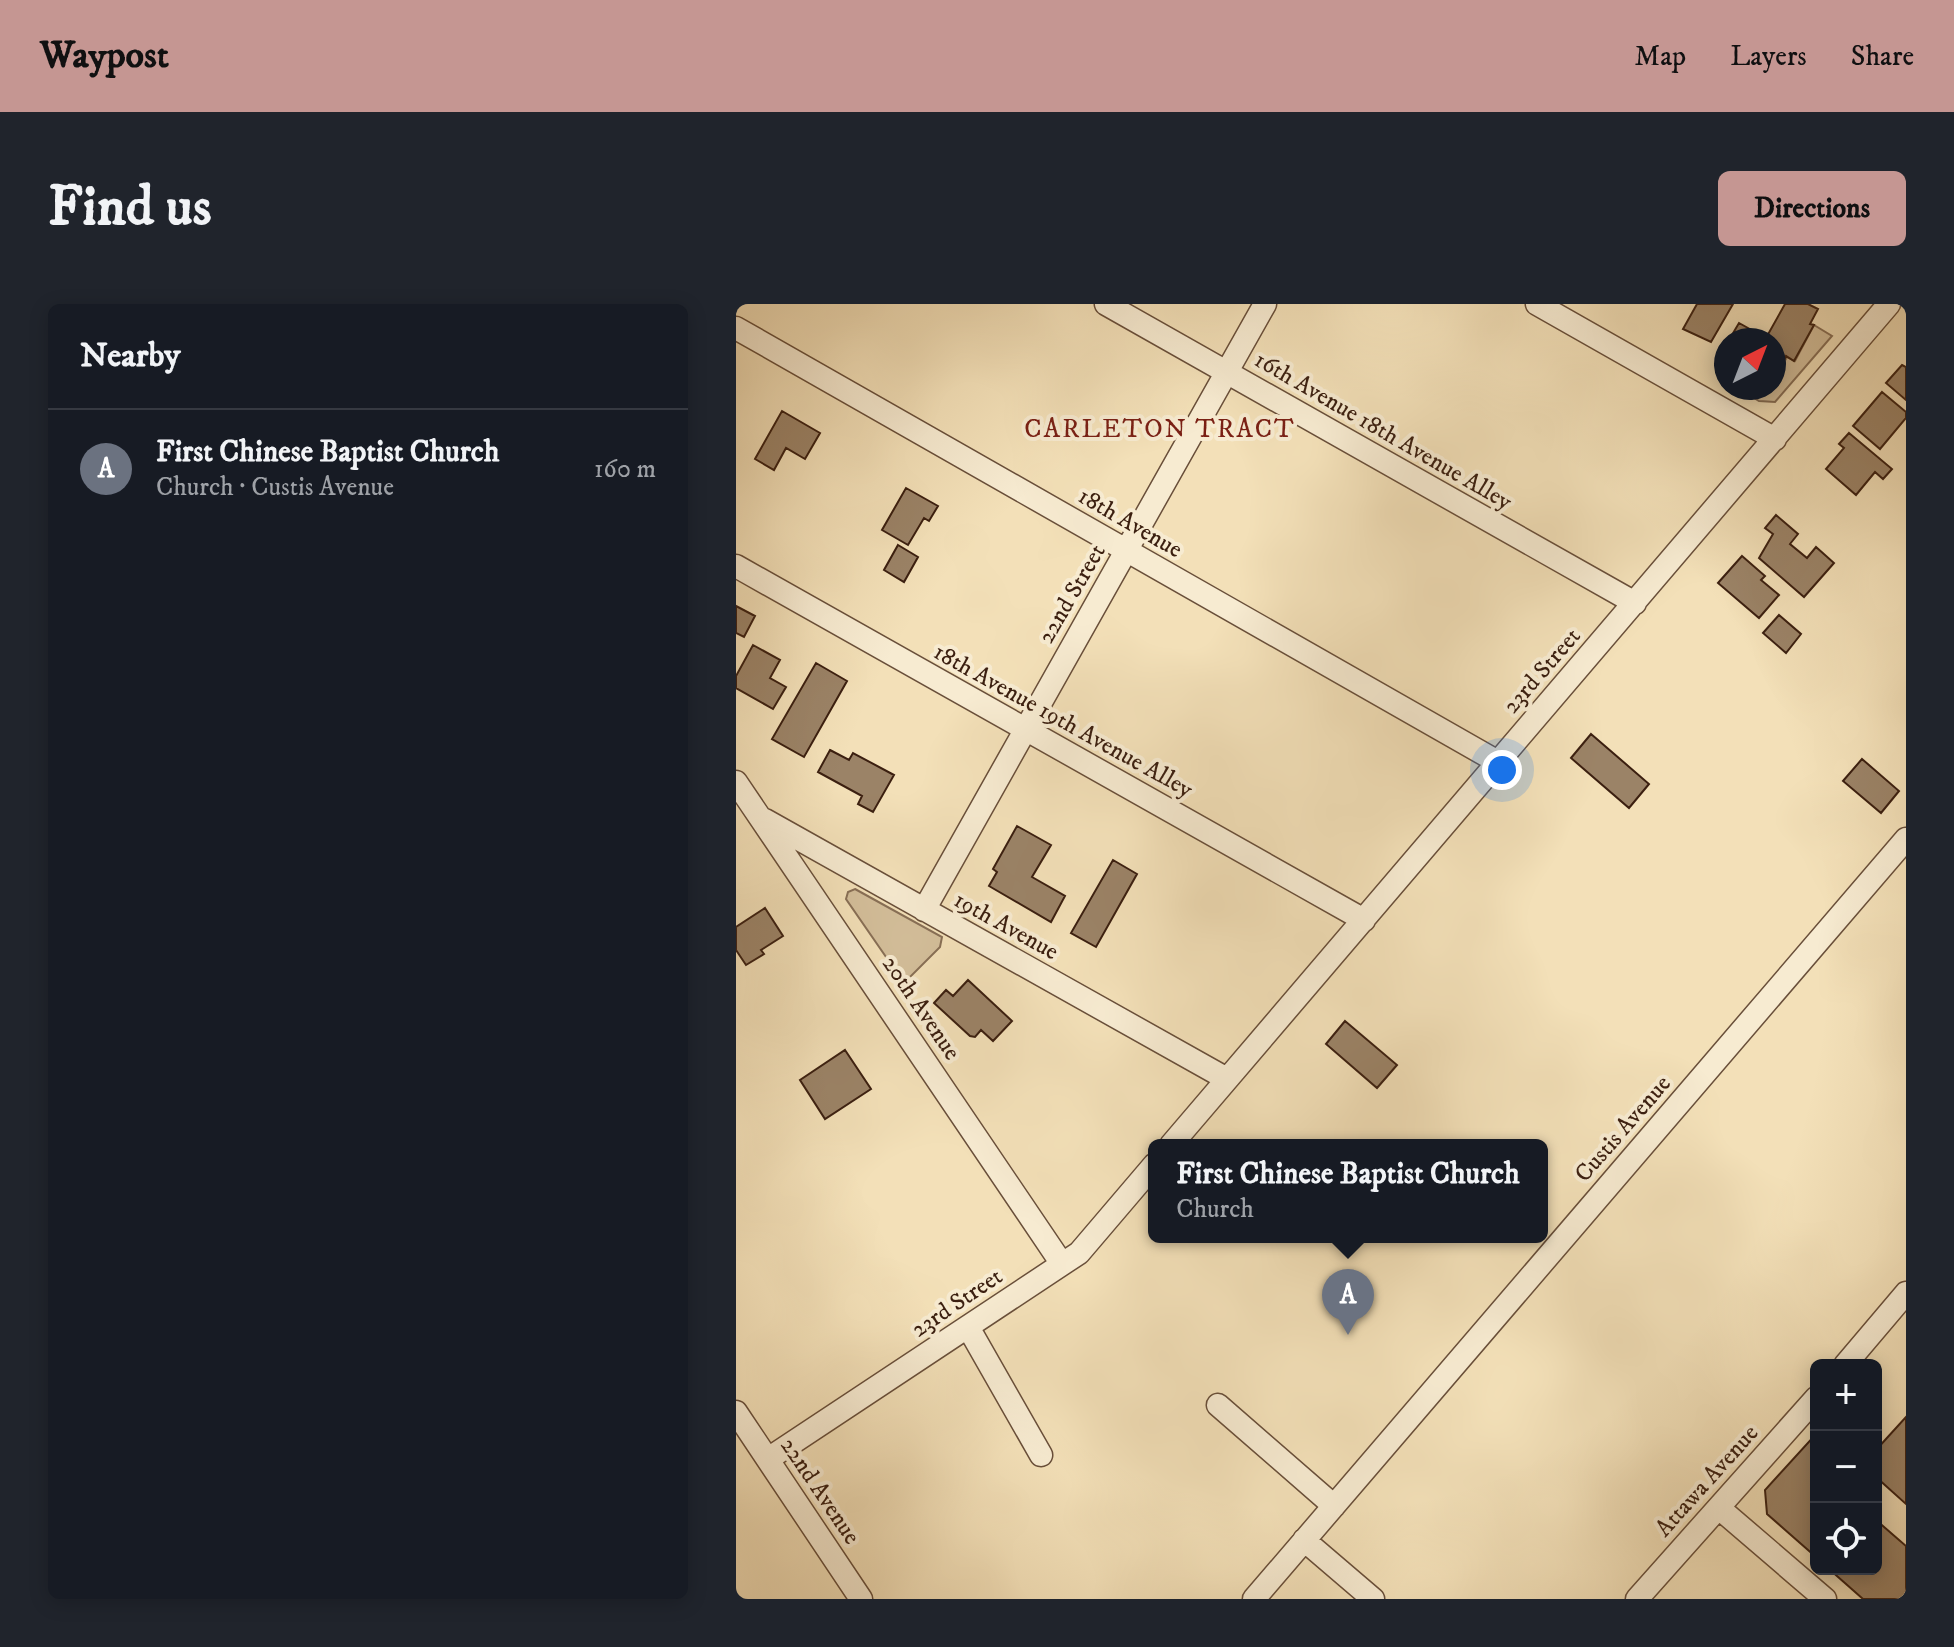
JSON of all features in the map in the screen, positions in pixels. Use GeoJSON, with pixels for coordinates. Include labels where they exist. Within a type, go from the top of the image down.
{"type":"FeatureCollection","features":[{"type":"Feature","properties":{"kind":"street","name":"16th Avenue 18th Avenue Alley"},"geometry":{"type":"LineString","coordinates":[[1106,304],[1635,603]]}},
{"type":"Feature","properties":{"kind":"street","name":"22nd Street"},"geometry":{"type":"LineString","coordinates":[[924,910],[1265,304]]}},
{"type":"Feature","properties":{"kind":"street"},"geometry":{"type":"LineString","coordinates":[[1537,304],[1775,439]]}},
{"type":"Feature","properties":{"kind":"street","name":"23rd Street"},"geometry":{"type":"LineString","coordinates":[[1176,1139],[1889,304]]}},
{"type":"Feature","properties":{"kind":"street","name":"18th Avenue"},"geometry":{"type":"LineString","coordinates":[[736,328],[1498,762]]}},
{"type":"Feature","properties":{"kind":"street","name":"18th Avenue 19th Avenue Alley"},"geometry":{"type":"LineString","coordinates":[[736,566],[1364,920]]}},
{"type":"Feature","properties":{"kind":"street","name":"20th Avenue"},"geometry":{"type":"LineString","coordinates":[[736,782],[1062,1264]]}},
{"type":"Feature","properties":{"kind":"street","name":"19th Avenue"},"geometry":{"type":"LineString","coordinates":[[760,817],[1227,1079]]}},
{"type":"Feature","properties":{"kind":"street","name":"Custis Avenue"},"geometry":{"type":"LineString","coordinates":[[1254,1599],[1906,839]]}},
{"type":"Feature","properties":{"kind":"street","name":"23rd Street"},"geometry":{"type":"LineString","coordinates":[[768,1459],[1079,1253],[1148,1172]]}},
{"type":"Feature","properties":{"kind":"street"},"geometry":{"type":"LineString","coordinates":[[1850,1359],[1906,1293]]}},
{"type":"Feature","properties":{"kind":"street"},"geometry":{"type":"LineString","coordinates":[[968,1327],[1041,1455]]}},
{"type":"Feature","properties":{"kind":"street"},"geometry":{"type":"LineString","coordinates":[[1218,1405],[1334,1506]]}},
{"type":"Feature","properties":{"kind":"street","name":"Attawa Avenue"},"geometry":{"type":"LineString","coordinates":[[1637,1599],[1810,1405]]}},
{"type":"Feature","properties":{"kind":"street","name":"22nd Avenue"},"geometry":{"type":"LineString","coordinates":[[736,1412],[852,1595]]}},
{"type":"Feature","properties":{"kind":"street"},"geometry":{"type":"LineString","coordinates":[[1719,1508],[1825,1599]]}},
{"type":"Feature","properties":{"kind":"street"},"geometry":{"type":"LineString","coordinates":[[1304,1540],[1373,1599]]}},
{"type":"Feature","properties":{"kind":"shaded area"},"geometry":{"type":"Polygon","coordinates":[[[1814,325],[1832,336],[1786,389],[1786,359],[1795,361],[1814,325]]]}},
{"type":"Feature","properties":{"kind":"shaded area"},"geometry":{"type":"Polygon","coordinates":[[[855,889],[942,937],[940,947],[904,983],[846,899],[848,892],[855,889]]]}},
{"type":"Feature","properties":{"kind":"building"},"geometry":{"type":"Polygon","coordinates":[[[1697,304],[1733,304],[1719,328],[1714,328],[1711,342],[1683,329],[1697,304]]]}},
{"type":"Feature","properties":{"kind":"building"},"geometry":{"type":"Polygon","coordinates":[[[1785,304],[1808,304],[1818,309],[1810,324],[1814,325],[1794,361],[1786,356],[1786,328],[1772,328],[1785,304]]]}},
{"type":"Feature","properties":{"kind":"building"},"geometry":{"type":"Polygon","coordinates":[[[1902,365],[1906,367],[1906,400],[1886,383],[1902,365]]]}},
{"type":"Feature","properties":{"kind":"building"},"geometry":{"type":"Polygon","coordinates":[[[1882,392],[1906,412],[1906,418],[1880,449],[1853,426],[1882,392]]]}},
{"type":"Feature","properties":{"kind":"building"},"geometry":{"type":"Polygon","coordinates":[[[782,411],[820,433],[805,459],[786,448],[774,470],[755,459],[782,411]]]}},
{"type":"Feature","properties":{"kind":"building"},"geometry":{"type":"Polygon","coordinates":[[[1849,433],[1892,469],[1883,479],[1875,472],[1856,495],[1826,469],[1844,448],[1839,444],[1849,433]]]}},
{"type":"Feature","properties":{"kind":"building"},"geometry":{"type":"Polygon","coordinates":[[[906,488],[938,506],[929,521],[924,518],[908,545],[882,530],[906,488]]]}},
{"type":"Feature","properties":{"kind":"building"},"geometry":{"type":"Polygon","coordinates":[[[1776,515],[1798,534],[1790,544],[1807,558],[1816,547],[1834,563],[1804,597],[1759,558],[1773,534],[1765,528],[1776,515]]]}},
{"type":"Feature","properties":{"kind":"building"},"geometry":{"type":"Polygon","coordinates":[[[898,545],[918,557],[904,582],[884,570],[898,545]]]}},
{"type":"Feature","properties":{"kind":"building"},"geometry":{"type":"Polygon","coordinates":[[[1742,556],[1765,576],[1761,580],[1779,595],[1759,618],[1718,583],[1742,556]]]}},
{"type":"Feature","properties":{"kind":"building"},"geometry":{"type":"Polygon","coordinates":[[[736,606],[755,616],[744,637],[736,633],[736,606]]]}},
{"type":"Feature","properties":{"kind":"building"},"geometry":{"type":"Polygon","coordinates":[[[1779,615],[1801,634],[1786,653],[1763,633],[1779,615]]]}},
{"type":"Feature","properties":{"kind":"building"},"geometry":{"type":"Polygon","coordinates":[[[753,645],[780,660],[770,678],[786,687],[773,709],[736,688],[736,676],[753,645]]]}},
{"type":"Feature","properties":{"kind":"building"},"geometry":{"type":"Polygon","coordinates":[[[816,663],[847,681],[804,757],[772,739],[816,663]]]}},
{"type":"Feature","properties":{"kind":"building"},"geometry":{"type":"Polygon","coordinates":[[[1591,734],[1649,784],[1629,808],[1571,758],[1591,734]]]}},
{"type":"Feature","properties":{"kind":"building"},"geometry":{"type":"Polygon","coordinates":[[[830,750],[849,760],[853,753],[894,775],[873,812],[858,804],[862,796],[818,772],[830,750]]]}},
{"type":"Feature","properties":{"kind":"building"},"geometry":{"type":"Polygon","coordinates":[[[1862,759],[1899,791],[1881,813],[1843,781],[1862,759]]]}},
{"type":"Feature","properties":{"kind":"building"},"geometry":{"type":"Polygon","coordinates":[[[1017,826],[1051,845],[1032,877],[1065,896],[1051,922],[989,886],[997,872],[993,869],[1017,826]]]}},
{"type":"Feature","properties":{"kind":"building"},"geometry":{"type":"Polygon","coordinates":[[[1113,860],[1137,874],[1096,947],[1071,933],[1113,860]]]}},
{"type":"Feature","properties":{"kind":"building"},"geometry":{"type":"Polygon","coordinates":[[[765,908],[783,936],[761,950],[764,954],[746,965],[736,950],[736,927],[765,908]]]}},
{"type":"Feature","properties":{"kind":"building"},"geometry":{"type":"Polygon","coordinates":[[[968,980],[1012,1021],[993,1041],[981,1030],[975,1037],[970,1036],[934,1003],[946,990],[953,996],[968,980]]]}},
{"type":"Feature","properties":{"kind":"building"},"geometry":{"type":"Polygon","coordinates":[[[1345,1021],[1397,1065],[1377,1088],[1326,1044],[1345,1021]]]}},
{"type":"Feature","properties":{"kind":"building"},"geometry":{"type":"Polygon","coordinates":[[[845,1050],[871,1089],[825,1119],[800,1080],[845,1050]]]}},
{"type":"Feature","properties":{"kind":"building"},"geometry":{"type":"Polygon","coordinates":[[[1906,1417],[1906,1504],[1882,1482],[1882,1443],[1906,1417]]]}},
{"type":"Feature","properties":{"kind":"building"},"geometry":{"type":"Polygon","coordinates":[[[1810,1441],[1810,1552],[1767,1514],[1765,1490],[1810,1441]]]}},
{"type":"Feature","properties":{"kind":"building"},"geometry":{"type":"Polygon","coordinates":[[[1882,1525],[1906,1546],[1906,1599],[1863,1599],[1836,1575],[1882,1575],[1882,1525]]]}},
{"type":"Feature","properties":{"kind":"place","name":"First Chinese Baptist Church"},"geometry":{"type":"Point","coordinates":[1348,1335]}},
{"type":"Feature","properties":{"kind":"district","name":"CARLETON TRACT"},"geometry":{"type":"Point","coordinates":[1160,429]}}]}
